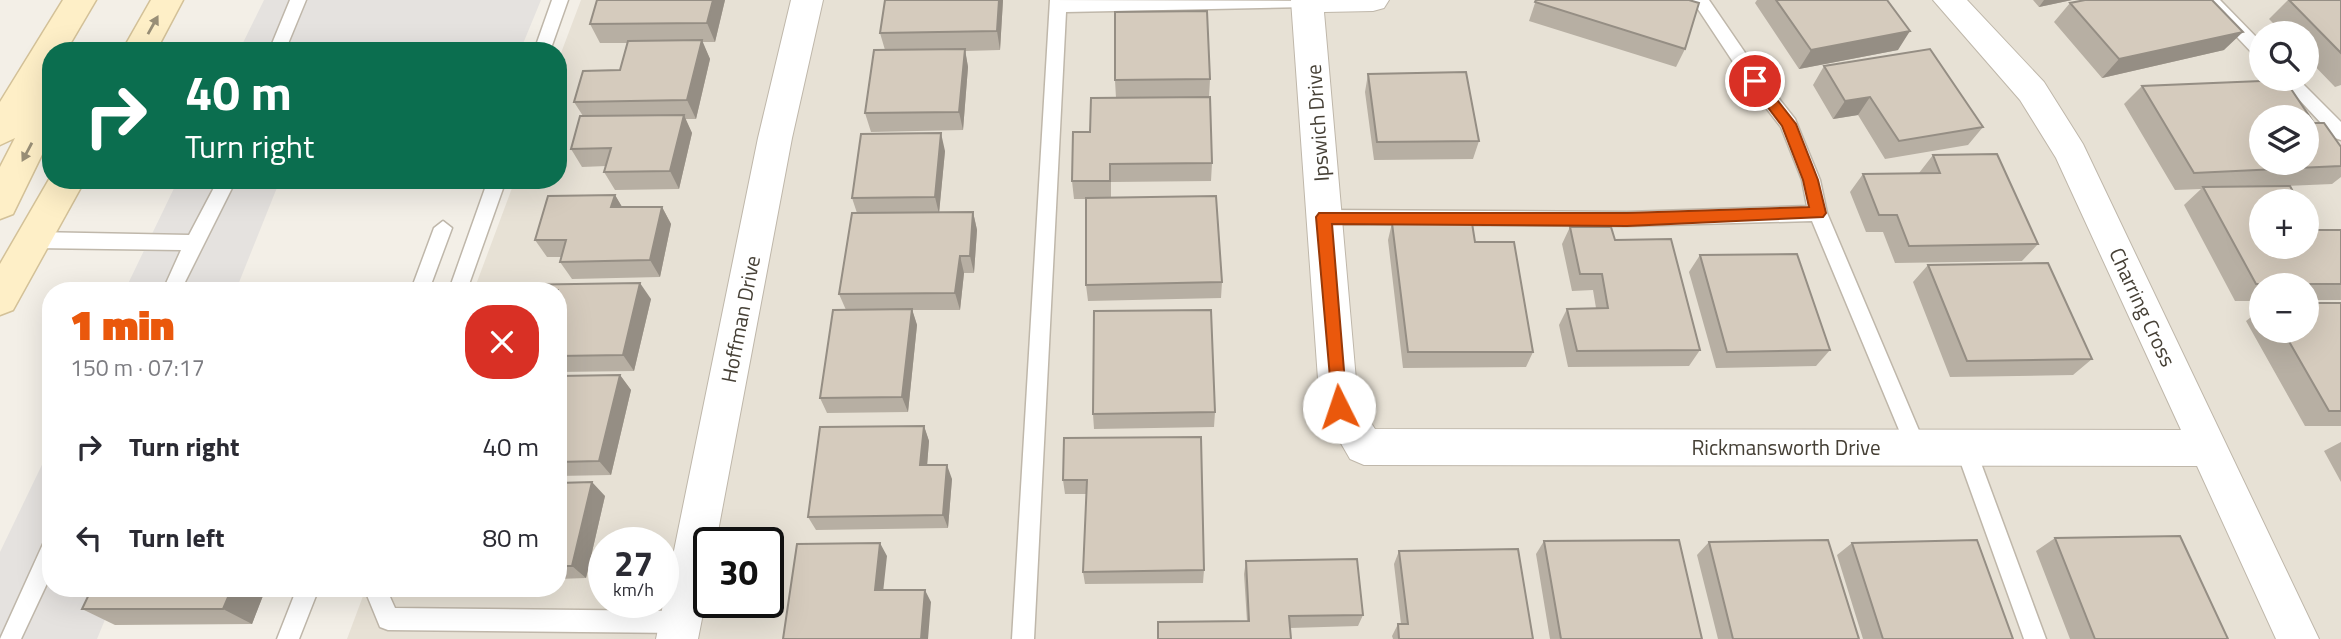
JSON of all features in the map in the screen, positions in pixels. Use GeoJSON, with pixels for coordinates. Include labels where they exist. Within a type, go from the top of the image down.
{"type":"FeatureCollection","features":[{"type":"Feature","properties":{"kind":"main road"},"geometry":{"type":"LineString","coordinates":[[64,42],[80,0]]}},
{"type":"Feature","properties":{"kind":"main road"},"geometry":{"type":"LineString","coordinates":[[144,42],[167,0]]}},
{"type":"Feature","properties":{"kind":"main road"},"geometry":{"type":"LineString","coordinates":[[0,132],[42,94]]}},
{"type":"Feature","properties":{"kind":"main road"},"geometry":{"type":"LineString","coordinates":[[0,204],[42,100]]}},
{"type":"Feature","properties":{"kind":"main road"},"geometry":{"type":"LineString","coordinates":[[0,299],[19,247],[61,189]]}},
{"type":"Feature","properties":{"kind":"street","name":"Hoffman Drive"},"geometry":{"type":"LineString","coordinates":[[678,630],[775,138],[807,0]]}},
{"type":"Feature","properties":{"kind":"street"},"geometry":{"type":"LineString","coordinates":[[1307,0],[1373,0]]}},
{"type":"Feature","properties":{"kind":"street","name":"Ipswich Drive"},"geometry":{"type":"LineString","coordinates":[[1307,0],[1339,407],[1364,447]]}},
{"type":"Feature","properties":{"kind":"street","name":"Charring Cross"},"geometry":{"type":"LineString","coordinates":[[1949,0],[2032,91],[2071,153],[2298,639]]}},
{"type":"Feature","properties":{"kind":"street","name":"Rickmansworth Drive"},"geometry":{"type":"LineString","coordinates":[[1364,447],[2208,448]]}},
{"type":"Feature","properties":{"kind":"lane"},"geometry":{"type":"LineString","coordinates":[[281,42],[298,0]]}},
{"type":"Feature","properties":{"kind":"lane"},"geometry":{"type":"LineString","coordinates":[[545,42],[560,0]]}},
{"type":"Feature","properties":{"kind":"lane"},"geometry":{"type":"LineString","coordinates":[[1023,639],[1057,3],[1307,0]]}},
{"type":"Feature","properties":{"kind":"lane"},"geometry":{"type":"LineString","coordinates":[[1700,0],[1755,81],[1789,124],[1811,180],[1818,213],[1916,447]]}},
{"type":"Feature","properties":{"kind":"lane"},"geometry":{"type":"LineString","coordinates":[[2210,0],[2249,40]]}},
{"type":"Feature","properties":{"kind":"lane"},"geometry":{"type":"LineString","coordinates":[[2300,91],[2341,133]]}},
{"type":"Feature","properties":{"kind":"lane"},"geometry":{"type":"LineString","coordinates":[[176,282],[222,189]]}},
{"type":"Feature","properties":{"kind":"lane"},"geometry":{"type":"LineString","coordinates":[[461,282],[494,189]]}},
{"type":"Feature","properties":{"kind":"lane"},"geometry":{"type":"LineString","coordinates":[[1324,217],[1627,219],[1818,213]]}},
{"type":"Feature","properties":{"kind":"lane"},"geometry":{"type":"LineString","coordinates":[[423,282],[443,228]]}},
{"type":"Feature","properties":{"kind":"lane"},"geometry":{"type":"LineString","coordinates":[[19,247],[194,243]]}},
{"type":"Feature","properties":{"kind":"lane"},"geometry":{"type":"LineString","coordinates":[[1965,447],[2035,639]]}},
{"type":"Feature","properties":{"kind":"lane"},"geometry":{"type":"LineString","coordinates":[[10,639],[42,570]]}},
{"type":"Feature","properties":{"kind":"lane"},"geometry":{"type":"LineString","coordinates":[[288,639],[304,597]]}},
{"type":"Feature","properties":{"kind":"lane"},"geometry":{"type":"LineString","coordinates":[[379,597],[388,619],[678,630]]}},
{"type":"Feature","properties":{"kind":"shaded area"},"geometry":{"type":"Polygon","coordinates":[[[264,0],[541,0],[524,42],[243,42],[264,0]]]}},
{"type":"Feature","properties":{"kind":"shaded area"},"geometry":{"type":"Polygon","coordinates":[[[581,0],[2341,0],[2341,639],[347,639],[363,597],[567,597],[567,282],[477,282],[512,189],[567,189],[565,42],[581,0]]]}},
{"type":"Feature","properties":{"kind":"shaded area"},"geometry":{"type":"Polygon","coordinates":[[[174,189],[276,189],[239,282],[129,282],[174,189]]]}},
{"type":"Feature","properties":{"kind":"shaded area"},"geometry":{"type":"Polygon","coordinates":[[[42,465],[42,597],[114,597],[97,639],[0,639],[0,552],[42,465]]]}},
{"type":"Feature","properties":{"kind":"building"},"geometry":{"type":"Polygon","coordinates":[[[597,0],[713,0],[707,23],[590,24],[597,0]]]}},
{"type":"Feature","properties":{"kind":"building"},"geometry":{"type":"Polygon","coordinates":[[[885,0],[999,0],[997,31],[880,33],[885,0]]]}},
{"type":"Feature","properties":{"kind":"building"},"geometry":{"type":"Polygon","coordinates":[[[1689,0],[1699,3],[1685,49],[1535,2],[1689,0]]]}},
{"type":"Feature","properties":{"kind":"building"},"geometry":{"type":"Polygon","coordinates":[[[1776,0],[1887,0],[1910,31],[1811,50],[1776,0]]]}},
{"type":"Feature","properties":{"kind":"building"},"geometry":{"type":"Polygon","coordinates":[[[2085,0],[2212,0],[2243,32],[2119,59],[2070,3],[2085,0]]]}},
{"type":"Feature","properties":{"kind":"building"},"geometry":{"type":"Polygon","coordinates":[[[2289,0],[2341,0],[2341,53],[2319,31],[2319,21],[2310,21],[2289,0]]]}},
{"type":"Feature","properties":{"kind":"building"},"geometry":{"type":"Polygon","coordinates":[[[1207,11],[1210,79],[1115,80],[1115,12],[1207,11]]]}},
{"type":"Feature","properties":{"kind":"building"},"geometry":{"type":"Polygon","coordinates":[[[702,40],[687,100],[574,102],[583,71],[620,70],[628,41],[702,40]]]}},
{"type":"Feature","properties":{"kind":"building"},"geometry":{"type":"Polygon","coordinates":[[[965,49],[959,112],[865,113],[874,50],[965,49]]]}},
{"type":"Feature","properties":{"kind":"building"},"geometry":{"type":"Polygon","coordinates":[[[1930,49],[1983,127],[1899,141],[1870,97],[1845,101],[1824,66],[1930,49]]]}},
{"type":"Feature","properties":{"kind":"building"},"geometry":{"type":"Polygon","coordinates":[[[1466,72],[1479,141],[1377,142],[1368,74],[1466,72]]]}},
{"type":"Feature","properties":{"kind":"building"},"geometry":{"type":"Polygon","coordinates":[[[2249,82],[2249,91],[2292,91],[2302,105],[2249,105],[2249,170],[2194,173],[2142,86],[2249,82]]]}},
{"type":"Feature","properties":{"kind":"building"},"geometry":{"type":"Polygon","coordinates":[[[1210,97],[1212,163],[1110,164],[1110,181],[1072,181],[1073,132],[1090,132],[1091,98],[1210,97]]]}},
{"type":"Feature","properties":{"kind":"building"},"geometry":{"type":"Polygon","coordinates":[[[684,115],[670,171],[604,172],[611,148],[571,149],[580,116],[684,115]]]}},
{"type":"Feature","properties":{"kind":"building"},"geometry":{"type":"Polygon","coordinates":[[[2319,123],[2324,123],[2341,147],[2341,166],[2319,167],[2319,123]]]}},
{"type":"Feature","properties":{"kind":"building"},"geometry":{"type":"Polygon","coordinates":[[[941,133],[935,197],[852,198],[861,134],[941,133]]]}},
{"type":"Feature","properties":{"kind":"building"},"geometry":{"type":"Polygon","coordinates":[[[1997,154],[2038,244],[1909,246],[1897,215],[1879,215],[1863,174],[1940,173],[1933,155],[1997,154]]]}},
{"type":"Feature","properties":{"kind":"building"},"geometry":{"type":"Polygon","coordinates":[[[2290,186],[2292,189],[2249,189],[2249,259],[2319,259],[2319,230],[2341,230],[2341,284],[2319,284],[2319,273],[2250,273],[2203,187],[2290,186]]]}},
{"type":"Feature","properties":{"kind":"building"},"geometry":{"type":"Polygon","coordinates":[[[615,195],[611,207],[662,207],[650,260],[560,262],[566,240],[535,240],[548,196],[615,195]]]}},
{"type":"Feature","properties":{"kind":"building"},"geometry":{"type":"Polygon","coordinates":[[[1216,196],[1222,282],[1086,285],[1086,198],[1216,196]]]}},
{"type":"Feature","properties":{"kind":"building"},"geometry":{"type":"Polygon","coordinates":[[[973,212],[970,256],[960,256],[955,293],[839,294],[852,213],[973,212]]]}},
{"type":"Feature","properties":{"kind":"building"},"geometry":{"type":"Polygon","coordinates":[[[1392,223],[1472,223],[1475,242],[1514,242],[1533,352],[1408,352],[1392,223]]]}},
{"type":"Feature","properties":{"kind":"building"},"geometry":{"type":"Polygon","coordinates":[[[1570,227],[1611,227],[1615,240],[1671,239],[1700,350],[1577,351],[1567,309],[1608,308],[1602,274],[1580,274],[1570,227]]]}},
{"type":"Feature","properties":{"kind":"building"},"geometry":{"type":"Polygon","coordinates":[[[1797,254],[1830,350],[1727,352],[1700,255],[1797,254]]]}},
{"type":"Feature","properties":{"kind":"building"},"geometry":{"type":"Polygon","coordinates":[[[2048,263],[2092,359],[1967,361],[1928,265],[2048,263]]]}},
{"type":"Feature","properties":{"kind":"building"},"geometry":{"type":"Polygon","coordinates":[[[640,283],[623,355],[567,356],[567,284],[640,283]]]}},
{"type":"Feature","properties":{"kind":"building"},"geometry":{"type":"Polygon","coordinates":[[[2319,303],[2341,303],[2341,411],[2329,411],[2290,343],[2319,343],[2319,303]]]}},
{"type":"Feature","properties":{"kind":"building"},"geometry":{"type":"Polygon","coordinates":[[[912,309],[902,397],[820,398],[833,310],[912,309]]]}},
{"type":"Feature","properties":{"kind":"building"},"geometry":{"type":"Polygon","coordinates":[[[1211,310],[1215,412],[1093,414],[1094,311],[1211,310]]]}},
{"type":"Feature","properties":{"kind":"building"},"geometry":{"type":"Polygon","coordinates":[[[620,375],[599,461],[567,462],[567,376],[620,375]]]}},
{"type":"Feature","properties":{"kind":"building"},"geometry":{"type":"Polygon","coordinates":[[[924,426],[920,465],[947,465],[943,515],[808,517],[820,427],[924,426]]]}},
{"type":"Feature","properties":{"kind":"building"},"geometry":{"type":"Polygon","coordinates":[[[1201,437],[1204,570],[1083,572],[1087,480],[1063,480],[1064,438],[1201,437]]]}},
{"type":"Feature","properties":{"kind":"building"},"geometry":{"type":"Polygon","coordinates":[[[592,482],[572,566],[567,566],[567,483],[592,482]]]}},
{"type":"Feature","properties":{"kind":"building"},"geometry":{"type":"Polygon","coordinates":[[[2180,536],[2228,639],[2095,639],[2055,538],[2180,536]]]}},
{"type":"Feature","properties":{"kind":"building"},"geometry":{"type":"Polygon","coordinates":[[[1679,540],[1702,639],[1561,639],[1544,541],[1679,540]]]}},
{"type":"Feature","properties":{"kind":"building"},"geometry":{"type":"Polygon","coordinates":[[[1828,540],[1859,639],[1733,639],[1709,542],[1828,540]]]}},
{"type":"Feature","properties":{"kind":"building"},"geometry":{"type":"Polygon","coordinates":[[[1977,540],[2013,639],[1883,639],[1852,543],[1977,540]]]}},
{"type":"Feature","properties":{"kind":"building"},"geometry":{"type":"Polygon","coordinates":[[[880,543],[875,590],[925,590],[921,639],[783,639],[797,544],[880,543]]]}},
{"type":"Feature","properties":{"kind":"building"},"geometry":{"type":"Polygon","coordinates":[[[1518,549],[1533,639],[1399,639],[1398,624],[1408,624],[1399,551],[1518,549]]]}},
{"type":"Feature","properties":{"kind":"building"},"geometry":{"type":"Polygon","coordinates":[[[1357,559],[1363,615],[1289,616],[1291,639],[1158,639],[1158,622],[1249,621],[1246,561],[1357,559]]]}},
{"type":"Feature","properties":{"kind":"building"},"geometry":{"type":"Polygon","coordinates":[[[88,597],[228,597],[223,609],[82,609],[88,597]]]}},
{"type":"Feature","properties":{"kind":"route"},"geometry":{"type":"LineString","coordinates":[[1339,407],[1324,217],[1627,219],[1818,213],[1811,180],[1789,124],[1755,81]]}}]}
